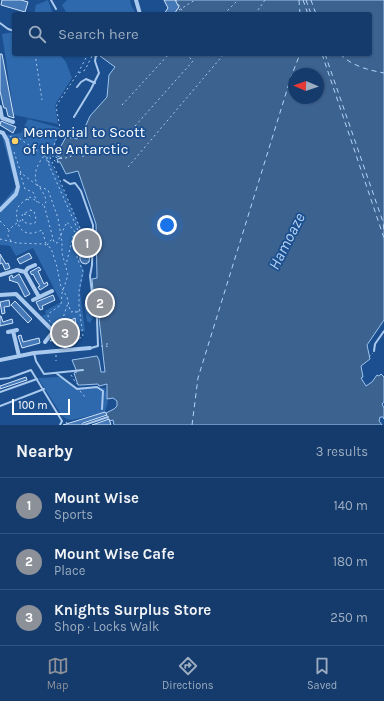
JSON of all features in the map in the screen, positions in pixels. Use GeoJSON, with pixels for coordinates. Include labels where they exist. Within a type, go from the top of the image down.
{"type":"FeatureCollection","features":[{"type":"Feature","properties":{"kind":"street"},"geometry":{"type":"LineString","coordinates":[[136,0],[139,12]]}},
{"type":"Feature","properties":{"kind":"street"},"geometry":{"type":"LineString","coordinates":[[0,110],[2,118],[13,122]]}},
{"type":"Feature","properties":{"kind":"street"},"geometry":{"type":"LineString","coordinates":[[0,132],[3,133],[7,140],[18,187],[16,194],[0,210]]}},
{"type":"Feature","properties":{"kind":"street"},"geometry":{"type":"LineString","coordinates":[[25,272],[28,268],[35,265]]}},
{"type":"Feature","properties":{"kind":"street"},"geometry":{"type":"LineString","coordinates":[[0,275],[17,270],[25,272],[38,297]]}},
{"type":"Feature","properties":{"kind":"street"},"geometry":{"type":"LineString","coordinates":[[33,300],[52,291]]}},
{"type":"Feature","properties":{"kind":"street"},"geometry":{"type":"LineString","coordinates":[[0,295],[16,294],[52,330],[52,333],[46,342]]}},
{"type":"Feature","properties":{"kind":"street"},"geometry":{"type":"LineString","coordinates":[[8,332],[15,331],[19,356]]}},
{"type":"Feature","properties":{"kind":"street"},"geometry":{"type":"LineString","coordinates":[[0,360],[34,353],[90,348]]}},
{"type":"Feature","properties":{"kind":"lane"},"geometry":{"type":"LineString","coordinates":[[51,0],[56,9]]}},
{"type":"Feature","properties":{"kind":"lane"},"geometry":{"type":"LineString","coordinates":[[0,23],[8,29],[12,30]]}},
{"type":"Feature","properties":{"kind":"lane"},"geometry":{"type":"LineString","coordinates":[[74,116],[99,73],[95,61],[96,56]]}},
{"type":"Feature","properties":{"kind":"lane"},"geometry":{"type":"LineString","coordinates":[[77,87],[86,79],[94,83]]}},
{"type":"Feature","properties":{"kind":"lane"},"geometry":{"type":"LineString","coordinates":[[64,180],[70,184],[75,183],[81,191],[93,225],[92,265],[90,276],[97,319],[98,346],[90,348]]}},
{"type":"Feature","properties":{"kind":"lane"},"geometry":{"type":"LineString","coordinates":[[374,351],[375,344],[384,331]]}},
{"type":"Feature","properties":{"kind":"lane"},"geometry":{"type":"LineString","coordinates":[[34,353],[36,361],[44,374],[83,370]]}},
{"type":"Feature","properties":{"kind":"lane"},"geometry":{"type":"LineString","coordinates":[[0,379],[9,378],[31,370],[44,389],[62,421],[60,425]]}},
{"type":"Feature","properties":{"kind":"lane"},"geometry":{"type":"LineString","coordinates":[[56,373],[77,388],[97,387],[103,391],[102,409]]}},
{"type":"Feature","properties":{"kind":"lane"},"geometry":{"type":"LineString","coordinates":[[0,392],[37,379]]}},
{"type":"Feature","properties":{"kind":"lane"},"geometry":{"type":"LineString","coordinates":[[0,406],[44,389]]}},
{"type":"Feature","properties":{"kind":"lane"},"geometry":{"type":"LineString","coordinates":[[84,425],[108,417]]}},
{"type":"Feature","properties":{"kind":"path"},"geometry":{"type":"LineString","coordinates":[[176,0],[183,12]]}},
{"type":"Feature","properties":{"kind":"path"},"geometry":{"type":"LineString","coordinates":[[178,12],[195,0]]}},
{"type":"Feature","properties":{"kind":"path"},"geometry":{"type":"LineString","coordinates":[[226,12],[238,0]]}},
{"type":"Feature","properties":{"kind":"path"},"geometry":{"type":"LineString","coordinates":[[256,12],[265,0]]}},
{"type":"Feature","properties":{"kind":"path"},"geometry":{"type":"LineString","coordinates":[[35,56],[42,100]]}},
{"type":"Feature","properties":{"kind":"path"},"geometry":{"type":"LineString","coordinates":[[83,335],[79,306],[79,291],[83,271],[78,258],[80,228],[50,157],[60,128],[56,106],[78,73],[87,56]]}},
{"type":"Feature","properties":{"kind":"path"},"geometry":{"type":"LineString","coordinates":[[78,73],[85,70],[91,56]]}},
{"type":"Feature","properties":{"kind":"path"},"geometry":{"type":"LineString","coordinates":[[122,105],[167,56]]}},
{"type":"Feature","properties":{"kind":"path"},"geometry":{"type":"LineString","coordinates":[[134,126],[193,61],[188,56]]}},
{"type":"Feature","properties":{"kind":"path"},"geometry":{"type":"LineString","coordinates":[[128,167],[222,56]]}},
{"type":"Feature","properties":{"kind":"path"},"geometry":{"type":"LineString","coordinates":[[7,140],[11,136],[20,139],[46,158],[78,228],[78,232],[76,232],[73,236],[66,266]]}},
{"type":"Feature","properties":{"kind":"path"},"geometry":{"type":"LineString","coordinates":[[83,146],[83,156]]}},
{"type":"Feature","properties":{"kind":"path"},"geometry":{"type":"LineString","coordinates":[[53,157],[54,155],[56,158],[62,159],[83,151]]}},
{"type":"Feature","properties":{"kind":"path"},"geometry":{"type":"LineString","coordinates":[[10,152],[14,152],[25,189],[33,192],[37,202]]}},
{"type":"Feature","properties":{"kind":"path"},"geometry":{"type":"LineString","coordinates":[[45,156],[39,161],[36,167],[36,182],[45,196],[46,202],[44,205],[55,243],[57,242],[67,222],[76,232]]}},
{"type":"Feature","properties":{"kind":"path"},"geometry":{"type":"LineString","coordinates":[[46,158],[48,158],[48,163]]}},
{"type":"Feature","properties":{"kind":"path"},"geometry":{"type":"LineString","coordinates":[[54,160],[58,163],[56,158]]}},
{"type":"Feature","properties":{"kind":"path"},"geometry":{"type":"LineString","coordinates":[[20,172],[38,186],[50,192],[58,218],[62,253],[68,275],[63,290],[61,305],[48,314],[48,320],[57,324],[64,318],[68,303]]}},
{"type":"Feature","properties":{"kind":"path"},"geometry":{"type":"LineString","coordinates":[[44,205],[30,197],[17,208],[15,215],[20,228],[26,233],[35,233],[42,230],[46,245]]}},
{"type":"Feature","properties":{"kind":"path"},"geometry":{"type":"LineString","coordinates":[[30,210],[34,211],[36,219],[35,223],[30,224],[23,222],[22,220],[22,215],[30,210]]}},
{"type":"Feature","properties":{"kind":"path"},"geometry":{"type":"LineString","coordinates":[[24,214],[31,215],[29,218]]}},
{"type":"Feature","properties":{"kind":"path"},"geometry":{"type":"LineString","coordinates":[[11,242],[8,235],[10,230],[22,220]]}},
{"type":"Feature","properties":{"kind":"path"},"geometry":{"type":"LineString","coordinates":[[0,221],[10,230]]}},
{"type":"Feature","properties":{"kind":"path"},"geometry":{"type":"LineString","coordinates":[[46,245],[53,238]]}},
{"type":"Feature","properties":{"kind":"path"},"geometry":{"type":"LineString","coordinates":[[0,240],[17,243],[37,243],[51,248],[61,287],[71,312],[76,311],[76,314],[79,310],[79,306]]}},
{"type":"Feature","properties":{"kind":"path"},"geometry":{"type":"LineString","coordinates":[[62,350],[64,343],[83,337],[83,335],[86,334]]}},
{"type":"Feature","properties":{"kind":"path"},"geometry":{"type":"LineString","coordinates":[[107,340],[107,350]]}},
{"type":"Feature","properties":{"kind":"path"},"geometry":{"type":"LineString","coordinates":[[100,346],[107,346]]}},
{"type":"Feature","properties":{"kind":"path"},"geometry":{"type":"LineString","coordinates":[[55,351],[56,361]]}},
{"type":"Feature","properties":{"kind":"path"},"geometry":{"type":"LineString","coordinates":[[69,371],[78,385],[87,386],[88,388]]}},
{"type":"Feature","properties":{"kind":"path"},"geometry":{"type":"LineString","coordinates":[[77,388],[85,397]]}},
{"type":"Feature","properties":{"kind":"path"},"geometry":{"type":"LineString","coordinates":[[62,421],[70,425]]}},
{"type":"Feature","properties":{"kind":"shaded area"},"geometry":{"type":"Polygon","coordinates":[[[48,0],[52,12],[34,12],[36,5],[48,0]]]}},
{"type":"Feature","properties":{"kind":"shaded area"},"geometry":{"type":"Polygon","coordinates":[[[67,0],[130,0],[135,12],[66,12],[62,5],[67,0]]]}},
{"type":"Feature","properties":{"kind":"shaded area"},"geometry":{"type":"Polygon","coordinates":[[[12,32],[12,56],[61,56],[66,62],[72,78],[55,105],[58,124],[14,115],[2,34],[12,32]]]}},
{"type":"Feature","properties":{"kind":"shaded area"},"geometry":{"type":"Polygon","coordinates":[[[28,119],[60,128],[50,160],[80,228],[78,257],[84,271],[80,292],[85,331],[78,332],[75,319],[55,329],[42,316],[46,314],[45,311],[61,302],[33,248],[16,256],[10,246],[0,245],[0,206],[16,187],[2,136],[21,133],[28,119]]]}},
{"type":"Feature","properties":{"kind":"shaded area"},"geometry":{"type":"Polygon","coordinates":[[[89,303],[93,318],[90,323],[87,321],[84,304],[89,303]]]}},
{"type":"Feature","properties":{"kind":"shaded area"},"geometry":{"type":"Polygon","coordinates":[[[59,377],[77,387],[105,388],[108,402],[105,412],[72,420],[62,416],[38,378],[59,377]]]}},
{"type":"Feature","properties":{"kind":"water","name":"Hamoaze"},"geometry":{"type":"Polygon","coordinates":[[[175,0],[384,0],[384,320],[367,345],[370,359],[361,366],[363,377],[361,378],[366,386],[372,382],[377,375],[379,376],[381,374],[384,377],[384,402],[382,404],[384,408],[384,419],[383,417],[380,417],[379,421],[382,425],[114,425],[113,420],[109,421],[106,413],[117,406],[117,401],[113,398],[107,399],[107,384],[99,386],[98,384],[78,385],[74,373],[77,372],[72,360],[97,356],[101,372],[105,372],[99,318],[105,301],[104,299],[94,301],[92,279],[97,278],[96,224],[78,171],[66,174],[57,159],[62,158],[57,156],[57,153],[66,137],[77,139],[82,134],[90,116],[107,97],[109,75],[115,67],[100,56],[372,56],[372,12],[174,12],[175,0]]]}},
{"type":"Feature","properties":{"kind":"building"},"geometry":{"type":"Polygon","coordinates":[[[2,0],[21,0],[28,2],[25,12],[1,5],[2,0]]]}},
{"type":"Feature","properties":{"kind":"building"},"geometry":{"type":"Polygon","coordinates":[[[164,0],[175,0],[179,7],[175,12],[165,12],[168,8],[164,0]]]}},
{"type":"Feature","properties":{"kind":"building"},"geometry":{"type":"Polygon","coordinates":[[[0,54],[2,54],[14,118],[8,116],[6,108],[4,108],[3,105],[0,91],[0,54]]]}},
{"type":"Feature","properties":{"kind":"building"},"geometry":{"type":"Polygon","coordinates":[[[1,121],[16,127],[13,133],[0,125],[1,121]]]}},
{"type":"Feature","properties":{"kind":"building"},"geometry":{"type":"Polygon","coordinates":[[[80,252],[90,253],[89,262],[86,264],[82,263],[80,260],[80,252]]]}},
{"type":"Feature","properties":{"kind":"building"},"geometry":{"type":"Polygon","coordinates":[[[29,253],[32,258],[20,264],[17,259],[29,253]]]}},
{"type":"Feature","properties":{"kind":"building"},"geometry":{"type":"Polygon","coordinates":[[[0,254],[6,264],[8,263],[10,268],[5,270],[2,263],[0,264],[0,254]]]}},
{"type":"Feature","properties":{"kind":"building"},"geometry":{"type":"Polygon","coordinates":[[[39,267],[41,270],[38,271],[44,284],[47,282],[48,285],[40,290],[38,287],[40,286],[33,274],[32,275],[30,272],[39,267]]]}},
{"type":"Feature","properties":{"kind":"building"},"geometry":{"type":"Polygon","coordinates":[[[19,274],[30,294],[25,297],[18,283],[9,280],[9,277],[12,275],[13,278],[19,274]]]}},
{"type":"Feature","properties":{"kind":"building"},"geometry":{"type":"Polygon","coordinates":[[[53,295],[55,300],[42,306],[43,309],[40,310],[36,302],[53,295]]]}},
{"type":"Feature","properties":{"kind":"building"},"geometry":{"type":"Polygon","coordinates":[[[9,300],[10,306],[4,307],[5,313],[2,314],[0,302],[9,300]]]}},
{"type":"Feature","properties":{"kind":"building"},"geometry":{"type":"Polygon","coordinates":[[[15,301],[32,319],[28,323],[11,305],[15,301]]]}},
{"type":"Feature","properties":{"kind":"building"},"geometry":{"type":"Polygon","coordinates":[[[0,316],[3,322],[12,319],[13,323],[0,326],[0,316]]]}},
{"type":"Feature","properties":{"kind":"building"},"geometry":{"type":"Polygon","coordinates":[[[75,318],[78,337],[50,341],[55,335],[55,328],[75,318]]]}},
{"type":"Feature","properties":{"kind":"building"},"geometry":{"type":"Polygon","coordinates":[[[21,335],[23,342],[39,338],[40,343],[22,348],[18,336],[21,335]]]}},
{"type":"Feature","properties":{"kind":"building"},"geometry":{"type":"Polygon","coordinates":[[[26,377],[27,380],[0,389],[0,386],[26,377]]]}},
{"type":"Feature","properties":{"kind":"building"},"geometry":{"type":"Polygon","coordinates":[[[105,412],[107,415],[83,423],[82,425],[63,425],[105,412]]]}},
{"type":"Feature","properties":{"kind":"building"},"geometry":{"type":"Polygon","coordinates":[[[109,419],[111,425],[92,425],[109,419]]]}},
{"type":"Feature","properties":{"kind":"ferry route"},"geometry":{"type":"LineString","coordinates":[[299,0],[300,12]]}},
{"type":"Feature","properties":{"kind":"ferry route"},"geometry":{"type":"LineString","coordinates":[[303,0],[307,12]]}},
{"type":"Feature","properties":{"kind":"ferry route"},"geometry":{"type":"LineString","coordinates":[[306,0],[310,12]]}},
{"type":"Feature","properties":{"kind":"ferry route"},"geometry":{"type":"LineString","coordinates":[[311,0],[315,12]]}},
{"type":"Feature","properties":{"kind":"ferry route"},"geometry":{"type":"LineString","coordinates":[[192,425],[198,378],[291,77],[299,56]]}},
{"type":"Feature","properties":{"kind":"ferry route"},"geometry":{"type":"LineString","coordinates":[[323,56],[384,238]]}},
{"type":"Feature","properties":{"kind":"ferry route"},"geometry":{"type":"LineString","coordinates":[[326,56],[383,222],[384,232]]}},
{"type":"Feature","properties":{"kind":"ferry route"},"geometry":{"type":"LineString","coordinates":[[342,56],[350,62],[366,69],[384,73]]}},
{"type":"Feature","properties":{"kind":"place","name":"Memorial to Scott of the Antarctic"},"geometry":{"type":"Point","coordinates":[15,141]}},
{"type":"Feature","properties":{"kind":"place","name":"Mount Wise"},"geometry":{"type":"Point","coordinates":[87,243]}},
{"type":"Feature","properties":{"kind":"place","name":"Mount Wise Cafe"},"geometry":{"type":"Point","coordinates":[100,303]}},
{"type":"Feature","properties":{"kind":"place","name":"Knights Surplus Store"},"geometry":{"type":"Point","coordinates":[65,333]}}]}
